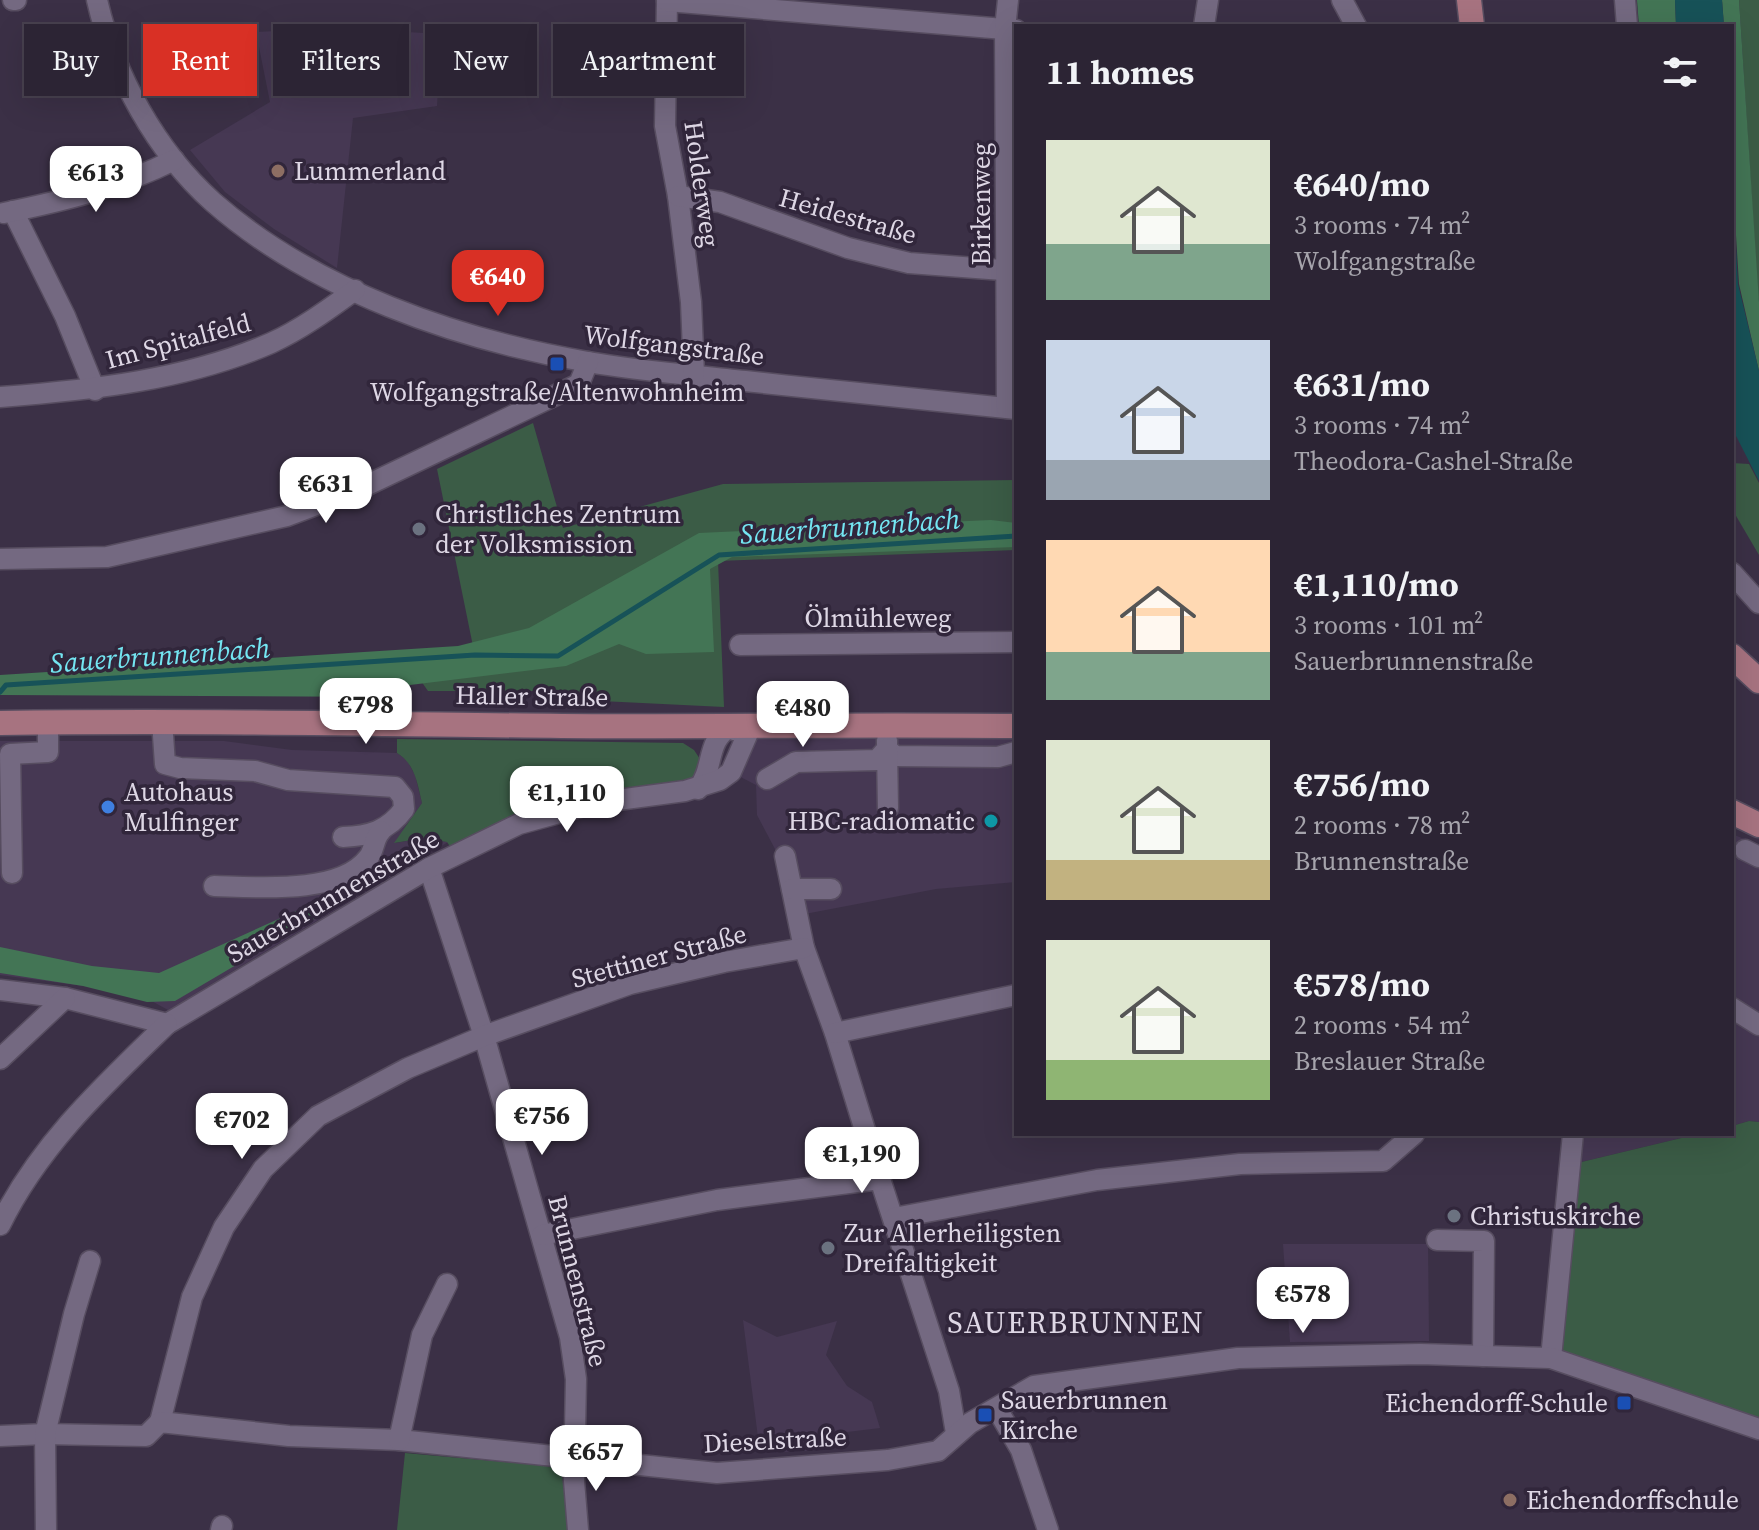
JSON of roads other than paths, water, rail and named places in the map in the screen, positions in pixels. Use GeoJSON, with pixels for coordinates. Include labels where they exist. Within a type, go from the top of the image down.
{"type":"FeatureCollection","features":[{"type":"Feature","properties":{"kind":"main road"},"geometry":{"type":"LineString","coordinates":[[1469,0],[1472,24]]}},
{"type":"Feature","properties":{"kind":"main road"},"geometry":{"type":"LineString","coordinates":[[1734,658],[1759,681]]}},
{"type":"Feature","properties":{"kind":"main road","name":"Haller Straße"},"geometry":{"type":"LineString","coordinates":[[0,723],[162,721],[1014,726]]}},
{"type":"Feature","properties":{"kind":"main road"},"geometry":{"type":"LineString","coordinates":[[1734,813],[1759,825]]}},
{"type":"Feature","properties":{"kind":"street","name":"Wolfgangstraße"},"geometry":{"type":"LineString","coordinates":[[97,0],[121,72],[174,160],[214,203],[261,238],[303,265],[355,290],[430,322],[588,362],[890,398],[1011,408]]}},
{"type":"Feature","properties":{"kind":"street","name":"Birkenweg"},"geometry":{"type":"LineString","coordinates":[[1008,0],[1011,30],[1011,408]]}},
{"type":"Feature","properties":{"kind":"street"},"geometry":{"type":"LineString","coordinates":[[1204,24],[1208,0]]}},
{"type":"Feature","properties":{"kind":"street"},"geometry":{"type":"LineString","coordinates":[[1342,0],[1355,24]]}},
{"type":"Feature","properties":{"kind":"street"},"geometry":{"type":"LineString","coordinates":[[1625,0],[1627,24]]}},
{"type":"Feature","properties":{"kind":"street"},"geometry":{"type":"LineString","coordinates":[[667,1],[1011,30]]}},
{"type":"Feature","properties":{"kind":"street","name":"Holderweg"},"geometry":{"type":"LineString","coordinates":[[667,1],[665,126],[678,196],[691,302],[694,375]]}},
{"type":"Feature","properties":{"kind":"street"},"geometry":{"type":"LineString","coordinates":[[95,390],[65,316],[7,212],[80,196],[136,178],[174,160]]}},
{"type":"Feature","properties":{"kind":"street","name":"Heidestraße"},"geometry":{"type":"LineString","coordinates":[[678,196],[720,202],[848,248],[909,263],[1012,272]]}},
{"type":"Feature","properties":{"kind":"street","name":"Im Spitalfeld"},"geometry":{"type":"LineString","coordinates":[[0,397],[95,390],[190,370],[273,343],[355,290]]}},
{"type":"Feature","properties":{"kind":"street"},"geometry":{"type":"LineString","coordinates":[[0,559],[107,557],[287,516],[361,488],[579,384],[588,362]]}},
{"type":"Feature","properties":{"kind":"street"},"geometry":{"type":"LineString","coordinates":[[1734,575],[1759,603]]}},
{"type":"Feature","properties":{"kind":"street","name":"Ölmühleweg"},"geometry":{"type":"LineString","coordinates":[[740,645],[1014,642]]}},
{"type":"Feature","properties":{"kind":"street"},"geometry":{"type":"LineString","coordinates":[[162,721],[165,764],[180,768],[255,771],[288,780],[395,787],[403,797],[404,809],[375,837],[369,857],[348,872],[324,883],[279,888],[214,886]]}},
{"type":"Feature","properties":{"kind":"street"},"geometry":{"type":"LineString","coordinates":[[12,873],[10,754],[48,752],[48,722]]}},
{"type":"Feature","properties":{"kind":"street"},"geometry":{"type":"LineString","coordinates":[[886,724],[888,808]]}},
{"type":"Feature","properties":{"kind":"street"},"geometry":{"type":"LineString","coordinates":[[684,726],[706,752],[709,762]]}},
{"type":"Feature","properties":{"kind":"street"},"geometry":{"type":"LineString","coordinates":[[698,789],[705,779],[716,737],[741,726]]}},
{"type":"Feature","properties":{"kind":"street","name":"Sauerbrunnenstraße"},"geometry":{"type":"LineString","coordinates":[[0,1225],[18,1188],[83,1106],[167,1024],[429,868],[519,824],[595,803],[698,789],[720,780],[731,772],[737,760],[737,734],[741,726]]}},
{"type":"Feature","properties":{"kind":"street"},"geometry":{"type":"LineString","coordinates":[[887,749],[895,756],[998,757],[1014,753]]}},
{"type":"Feature","properties":{"kind":"street"},"geometry":{"type":"LineString","coordinates":[[767,779],[796,762],[877,760],[887,749]]}},
{"type":"Feature","properties":{"kind":"street"},"geometry":{"type":"LineString","coordinates":[[343,837],[381,831]]}},
{"type":"Feature","properties":{"kind":"street"},"geometry":{"type":"LineString","coordinates":[[785,856],[804,948],[835,1033],[949,1391],[956,1433]]}},
{"type":"Feature","properties":{"kind":"street","name":"Brunnenstraße"},"geometry":{"type":"LineString","coordinates":[[429,868],[484,1036],[570,1337],[576,1379],[575,1511],[578,1530]]}},
{"type":"Feature","properties":{"kind":"street"},"geometry":{"type":"LineString","coordinates":[[792,889],[831,889]]}},
{"type":"Feature","properties":{"kind":"street","name":"Stettiner Straße"},"geometry":{"type":"LineString","coordinates":[[160,1422],[192,1297],[224,1227],[263,1169],[318,1116],[408,1068],[484,1036],[630,984],[724,962],[804,948]]}},
{"type":"Feature","properties":{"kind":"street"},"geometry":{"type":"LineString","coordinates":[[0,990],[65,998],[167,1024]]}},
{"type":"Feature","properties":{"kind":"street"},"geometry":{"type":"LineString","coordinates":[[835,1033],[1014,995]]}},
{"type":"Feature","properties":{"kind":"street"},"geometry":{"type":"LineString","coordinates":[[0,1059],[65,998]]}},
{"type":"Feature","properties":{"kind":"street"},"geometry":{"type":"LineString","coordinates":[[1734,1009],[1759,1025]]}},
{"type":"Feature","properties":{"kind":"street"},"geometry":{"type":"LineString","coordinates":[[894,1218],[1097,1180],[1240,1164],[1383,1161],[1412,1136]]}},
{"type":"Feature","properties":{"kind":"street"},"geometry":{"type":"LineString","coordinates":[[1551,1358],[1573,1136]]}},
{"type":"Feature","properties":{"kind":"street"},"geometry":{"type":"LineString","coordinates":[[542,1235],[710,1201],[880,1179]]}},
{"type":"Feature","properties":{"kind":"street"},"geometry":{"type":"LineString","coordinates":[[1437,1240],[1484,1241],[1483,1356]]}},
{"type":"Feature","properties":{"kind":"street"},"geometry":{"type":"LineString","coordinates":[[46,1530],[45,1434],[90,1261]]}},
{"type":"Feature","properties":{"kind":"street"},"geometry":{"type":"LineString","coordinates":[[399,1440],[422,1335],[447,1284]]}},
{"type":"Feature","properties":{"kind":"street","name":"Dieselstraße"},"geometry":{"type":"LineString","coordinates":[[0,1436],[146,1436],[160,1422],[289,1436],[399,1440],[717,1473],[888,1460],[938,1451],[956,1433],[1034,1386],[1238,1358],[1420,1354],[1551,1358],[1759,1429]]}},
{"type":"Feature","properties":{"kind":"street"},"geometry":{"type":"LineString","coordinates":[[997,1409],[1021,1450],[1048,1530]]}},
{"type":"Feature","properties":{"kind":"waterway","name":"Sauerbrunnenbach"},"geometry":{"type":"LineString","coordinates":[[0,692],[6,685],[475,655],[558,656],[719,555],[1014,536]]}},
{"type":"Feature","properties":{"kind":"place","name":"Lummerland"},"geometry":{"type":"Point","coordinates":[278,171]}},
{"type":"Feature","properties":{"kind":"place","name":"Wolfgangstraße/Altenwohnheim"},"geometry":{"type":"Point","coordinates":[557,364]}},
{"type":"Feature","properties":{"kind":"place","name":"Christliches Zentrum der Volksmission"},"geometry":{"type":"Point","coordinates":[419,529]}},
{"type":"Feature","properties":{"kind":"place","name":"Autohaus Mulfinger"},"geometry":{"type":"Point","coordinates":[108,807]}},
{"type":"Feature","properties":{"kind":"place","name":"HBC-radiomatic"},"geometry":{"type":"Point","coordinates":[991,821]}},
{"type":"Feature","properties":{"kind":"place","name":"Christuskirche"},"geometry":{"type":"Point","coordinates":[1454,1216]}},
{"type":"Feature","properties":{"kind":"place","name":"Zur Allerheiligsten Dreifaltigkeit"},"geometry":{"type":"Point","coordinates":[828,1248]}},
{"type":"Feature","properties":{"kind":"place","name":"Eichendorff-Schule"},"geometry":{"type":"Point","coordinates":[1624,1403]}},
{"type":"Feature","properties":{"kind":"place","name":"Sauerbrunnen Kirche"},"geometry":{"type":"Point","coordinates":[985,1415]}},
{"type":"Feature","properties":{"kind":"place","name":"Eichendorffschule"},"geometry":{"type":"Point","coordinates":[1510,1500]}},
{"type":"Feature","properties":{"kind":"district","name":"SAUERBRUNNEN"},"geometry":{"type":"Point","coordinates":[1076,1323]}}]}
